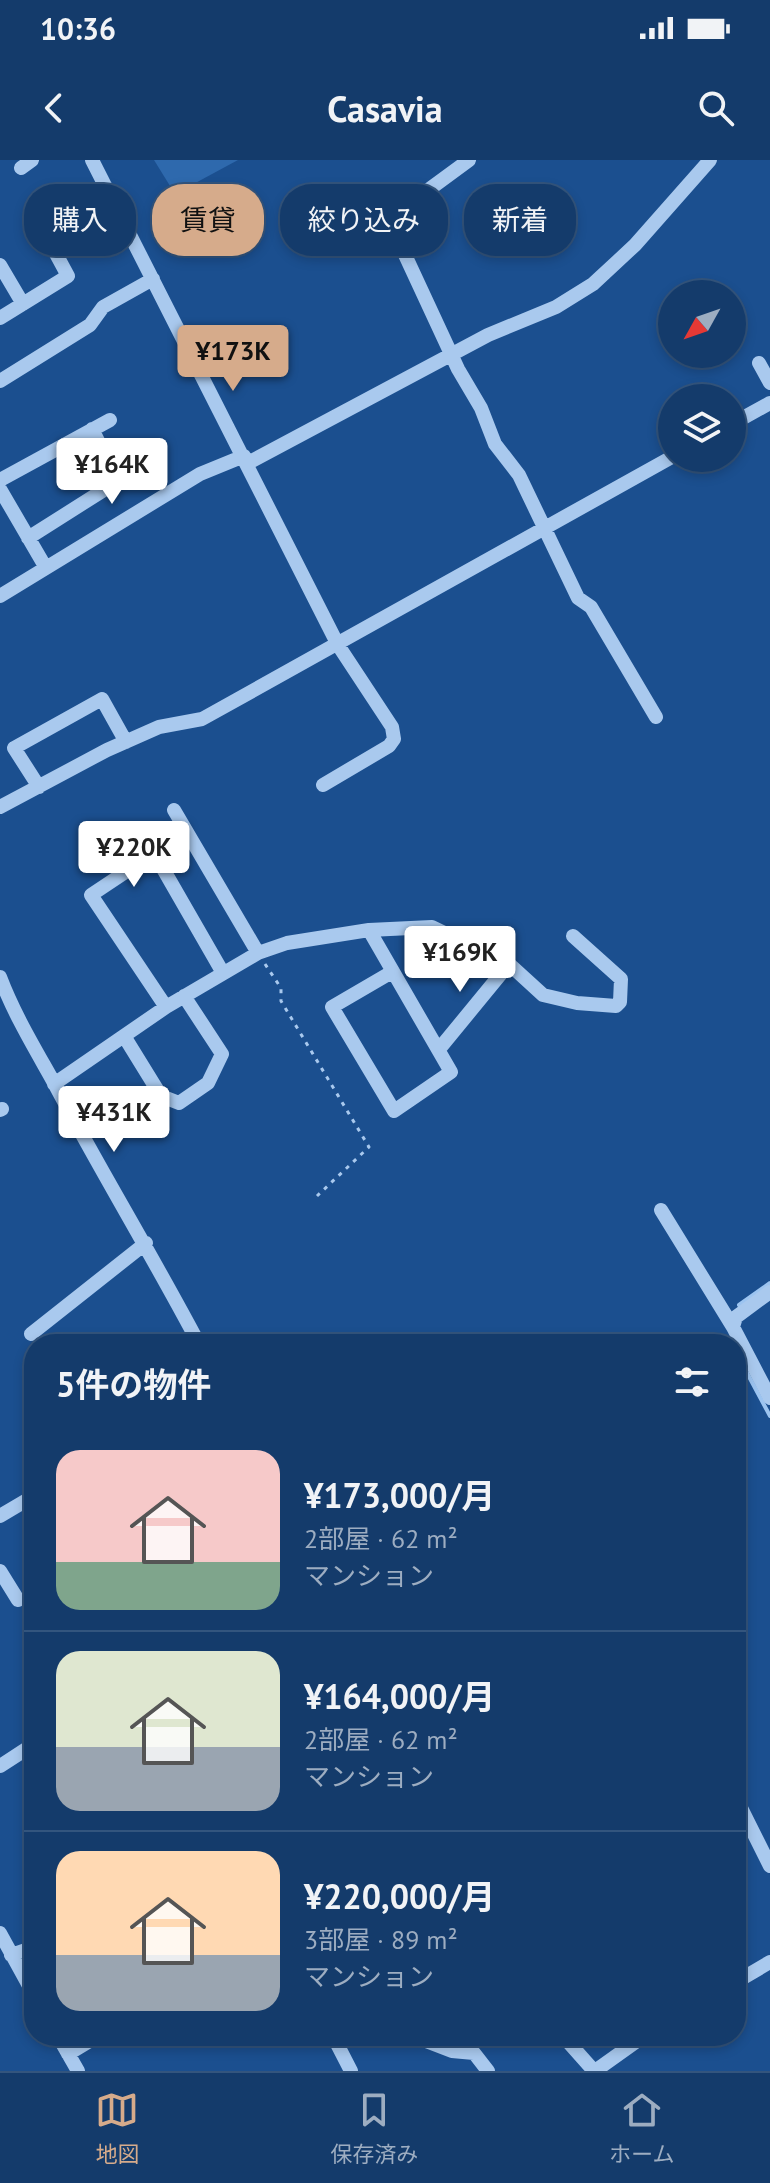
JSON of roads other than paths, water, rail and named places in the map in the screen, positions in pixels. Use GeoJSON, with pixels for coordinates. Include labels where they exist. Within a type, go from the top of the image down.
{"type":"FeatureCollection","features":[{"type":"Feature","properties":{"kind":"street"},"geometry":{"type":"LineString","coordinates":[[92,160],[104,184]]}},
{"type":"Feature","properties":{"kind":"street"},"geometry":{"type":"LineString","coordinates":[[469,160],[387,216],[495,444],[519,475],[578,598],[591,607],[656,717]]}},
{"type":"Feature","properties":{"kind":"street"},"geometry":{"type":"LineString","coordinates":[[0,596],[200,474],[246,459],[488,335],[556,307],[593,284],[635,245],[710,160]]}},
{"type":"Feature","properties":{"kind":"street"},"geometry":{"type":"LineString","coordinates":[[136,246],[338,645],[392,727],[394,739],[389,746],[323,785]]}},
{"type":"Feature","properties":{"kind":"street"},"geometry":{"type":"LineString","coordinates":[[0,318],[68,276],[57,256]]}},
{"type":"Feature","properties":{"kind":"street"},"geometry":{"type":"LineString","coordinates":[[0,265],[23,304]]}},
{"type":"Feature","properties":{"kind":"street"},"geometry":{"type":"LineString","coordinates":[[0,381],[90,325],[103,307],[153,279]]}},
{"type":"Feature","properties":{"kind":"street"},"geometry":{"type":"LineString","coordinates":[[759,363],[770,383]]}},
{"type":"Feature","properties":{"kind":"street"},"geometry":{"type":"LineString","coordinates":[[746,416],[770,403]]}},
{"type":"Feature","properties":{"kind":"street"},"geometry":{"type":"LineString","coordinates":[[0,480],[110,420]]}},
{"type":"Feature","properties":{"kind":"street"},"geometry":{"type":"LineString","coordinates":[[28,538],[118,481],[92,429]]}},
{"type":"Feature","properties":{"kind":"street"},"geometry":{"type":"LineString","coordinates":[[0,807],[159,727],[202,719],[658,465]]}},
{"type":"Feature","properties":{"kind":"street"},"geometry":{"type":"LineString","coordinates":[[0,489],[46,568]]}},
{"type":"Feature","properties":{"kind":"street"},"geometry":{"type":"LineString","coordinates":[[39,787],[14,748],[102,699],[126,742]]}},
{"type":"Feature","properties":{"kind":"street"},"geometry":{"type":"LineString","coordinates":[[174,810],[258,953]]}},
{"type":"Feature","properties":{"kind":"street"},"geometry":{"type":"LineString","coordinates":[[166,1007],[91,895],[154,853],[223,973]]}},
{"type":"Feature","properties":{"kind":"street"},"geometry":{"type":"LineString","coordinates":[[54,1084],[166,1007],[258,953],[287,943],[369,930],[432,927],[509,964],[543,995],[577,1003],[616,1006],[620,1002],[621,979],[573,936]]}},
{"type":"Feature","properties":{"kind":"street"},"geometry":{"type":"LineString","coordinates":[[369,930],[440,1048],[451,1072],[394,1111],[332,1007],[392,972]]}},
{"type":"Feature","properties":{"kind":"street"},"geometry":{"type":"LineString","coordinates":[[440,1048],[509,964]]}},
{"type":"Feature","properties":{"kind":"street"},"geometry":{"type":"LineString","coordinates":[[0,977],[22,1026],[146,1243],[194,1334]]}},
{"type":"Feature","properties":{"kind":"street"},"geometry":{"type":"LineString","coordinates":[[124,1036],[161,1096],[179,1103],[208,1083],[222,1054],[184,996]]}},
{"type":"Feature","properties":{"kind":"street"},"geometry":{"type":"LineString","coordinates":[[661,1210],[735,1334]]}},
{"type":"Feature","properties":{"kind":"street"},"geometry":{"type":"LineString","coordinates":[[31,1334],[146,1243]]}},
{"type":"Feature","properties":{"kind":"street"},"geometry":{"type":"LineString","coordinates":[[733,1327],[736,1317],[770,1292]]}},
{"type":"Feature","properties":{"kind":"street"},"geometry":{"type":"LineString","coordinates":[[746,1359],[770,1398]]}},
{"type":"Feature","properties":{"kind":"street"},"geometry":{"type":"LineString","coordinates":[[0,1516],[24,1502]]}},
{"type":"Feature","properties":{"kind":"street"},"geometry":{"type":"LineString","coordinates":[[0,1571],[18,1600]]}},
{"type":"Feature","properties":{"kind":"street"},"geometry":{"type":"LineString","coordinates":[[0,1766],[24,1750]]}},
{"type":"Feature","properties":{"kind":"street"},"geometry":{"type":"LineString","coordinates":[[746,1818],[770,1866]]}},
{"type":"Feature","properties":{"kind":"street"},"geometry":{"type":"LineString","coordinates":[[0,1933],[24,1978]]}},
{"type":"Feature","properties":{"kind":"street"},"geometry":{"type":"LineString","coordinates":[[11,1955],[24,1950]]}},
{"type":"Feature","properties":{"kind":"street"},"geometry":{"type":"LineString","coordinates":[[746,1976],[770,1962]]}},
{"type":"Feature","properties":{"kind":"street"},"geometry":{"type":"LineString","coordinates":[[64,2046],[78,2071]]}},
{"type":"Feature","properties":{"kind":"street"},"geometry":{"type":"LineString","coordinates":[[68,2054],[81,2046]]}},
{"type":"Feature","properties":{"kind":"street"},"geometry":{"type":"LineString","coordinates":[[338,2046],[351,2071]]}},
{"type":"Feature","properties":{"kind":"street"},"geometry":{"type":"LineString","coordinates":[[439,2046],[474,2053],[488,2071]]}},
{"type":"Feature","properties":{"kind":"street"},"geometry":{"type":"LineString","coordinates":[[572,2046],[594,2071],[630,2046]]}},
{"type":"Feature","properties":{"kind":"waterway"},"geometry":{"type":"LineString","coordinates":[[739,1305],[770,1283]]}},
{"type":"Feature","properties":{"kind":"waterway"},"geometry":{"type":"LineString","coordinates":[[746,1371],[770,1416]]}}]}
